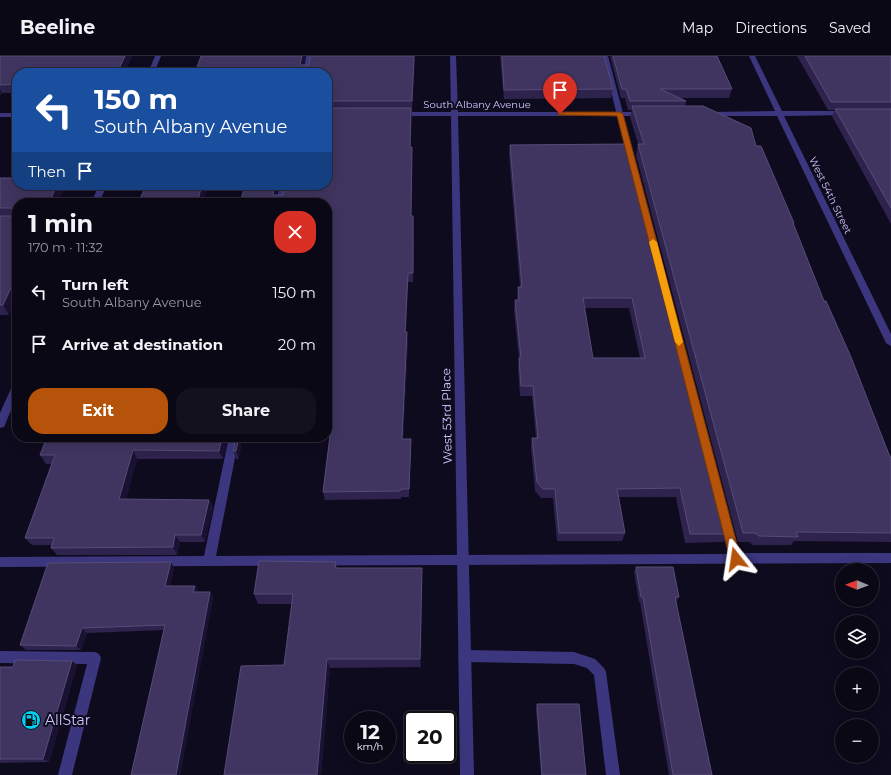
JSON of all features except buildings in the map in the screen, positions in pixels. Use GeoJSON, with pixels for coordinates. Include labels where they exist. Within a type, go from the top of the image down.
{"type":"FeatureCollection","features":[{"type":"Feature","properties":{"kind":"street"},"geometry":{"type":"LineString","coordinates":[[153,68],[158,56]]}},
{"type":"Feature","properties":{"kind":"street"},"geometry":{"type":"LineString","coordinates":[[307,68],[309,56]]}},
{"type":"Feature","properties":{"kind":"street","name":"West 53rd Place"},"geometry":{"type":"LineString","coordinates":[[453,56],[467,775]]}},
{"type":"Feature","properties":{"kind":"street"},"geometry":{"type":"LineString","coordinates":[[605,56],[736,559]]}},
{"type":"Feature","properties":{"kind":"street","name":"West 54th Street"},"geometry":{"type":"LineString","coordinates":[[752,56],[891,343]]}},
{"type":"Feature","properties":{"kind":"street"},"geometry":{"type":"LineString","coordinates":[[698,114],[853,113]]}},
{"type":"Feature","properties":{"kind":"street","name":"South Albany Avenue"},"geometry":{"type":"LineString","coordinates":[[390,114],[651,114]]}},
{"type":"Feature","properties":{"kind":"street"},"geometry":{"type":"LineString","coordinates":[[0,115],[12,115]]}},
{"type":"Feature","properties":{"kind":"street"},"geometry":{"type":"LineString","coordinates":[[0,424],[12,396]]}},
{"type":"Feature","properties":{"kind":"street"},"geometry":{"type":"LineString","coordinates":[[209,561],[233,442]]}},
{"type":"Feature","properties":{"kind":"street"},"geometry":{"type":"LineString","coordinates":[[0,562],[891,558]]}},
{"type":"Feature","properties":{"kind":"street"},"geometry":{"type":"LineString","coordinates":[[464,656],[574,658],[591,663],[600,672],[613,775]]}},
{"type":"Feature","properties":{"kind":"street"},"geometry":{"type":"LineString","coordinates":[[0,657],[95,658],[65,775]]}},
{"type":"Feature","properties":{"kind":"slow traffic"},"geometry":{"type":"LineString","coordinates":[[653,242],[679,342]]}},
{"type":"Feature","properties":{"kind":"place","name":"AllStar"},"geometry":{"type":"Point","coordinates":[31,720]}},
{"type":"Feature","properties":{"kind":"route"},"geometry":{"type":"LineString","coordinates":[[560,114],[620,114],[736,559]]}}]}
